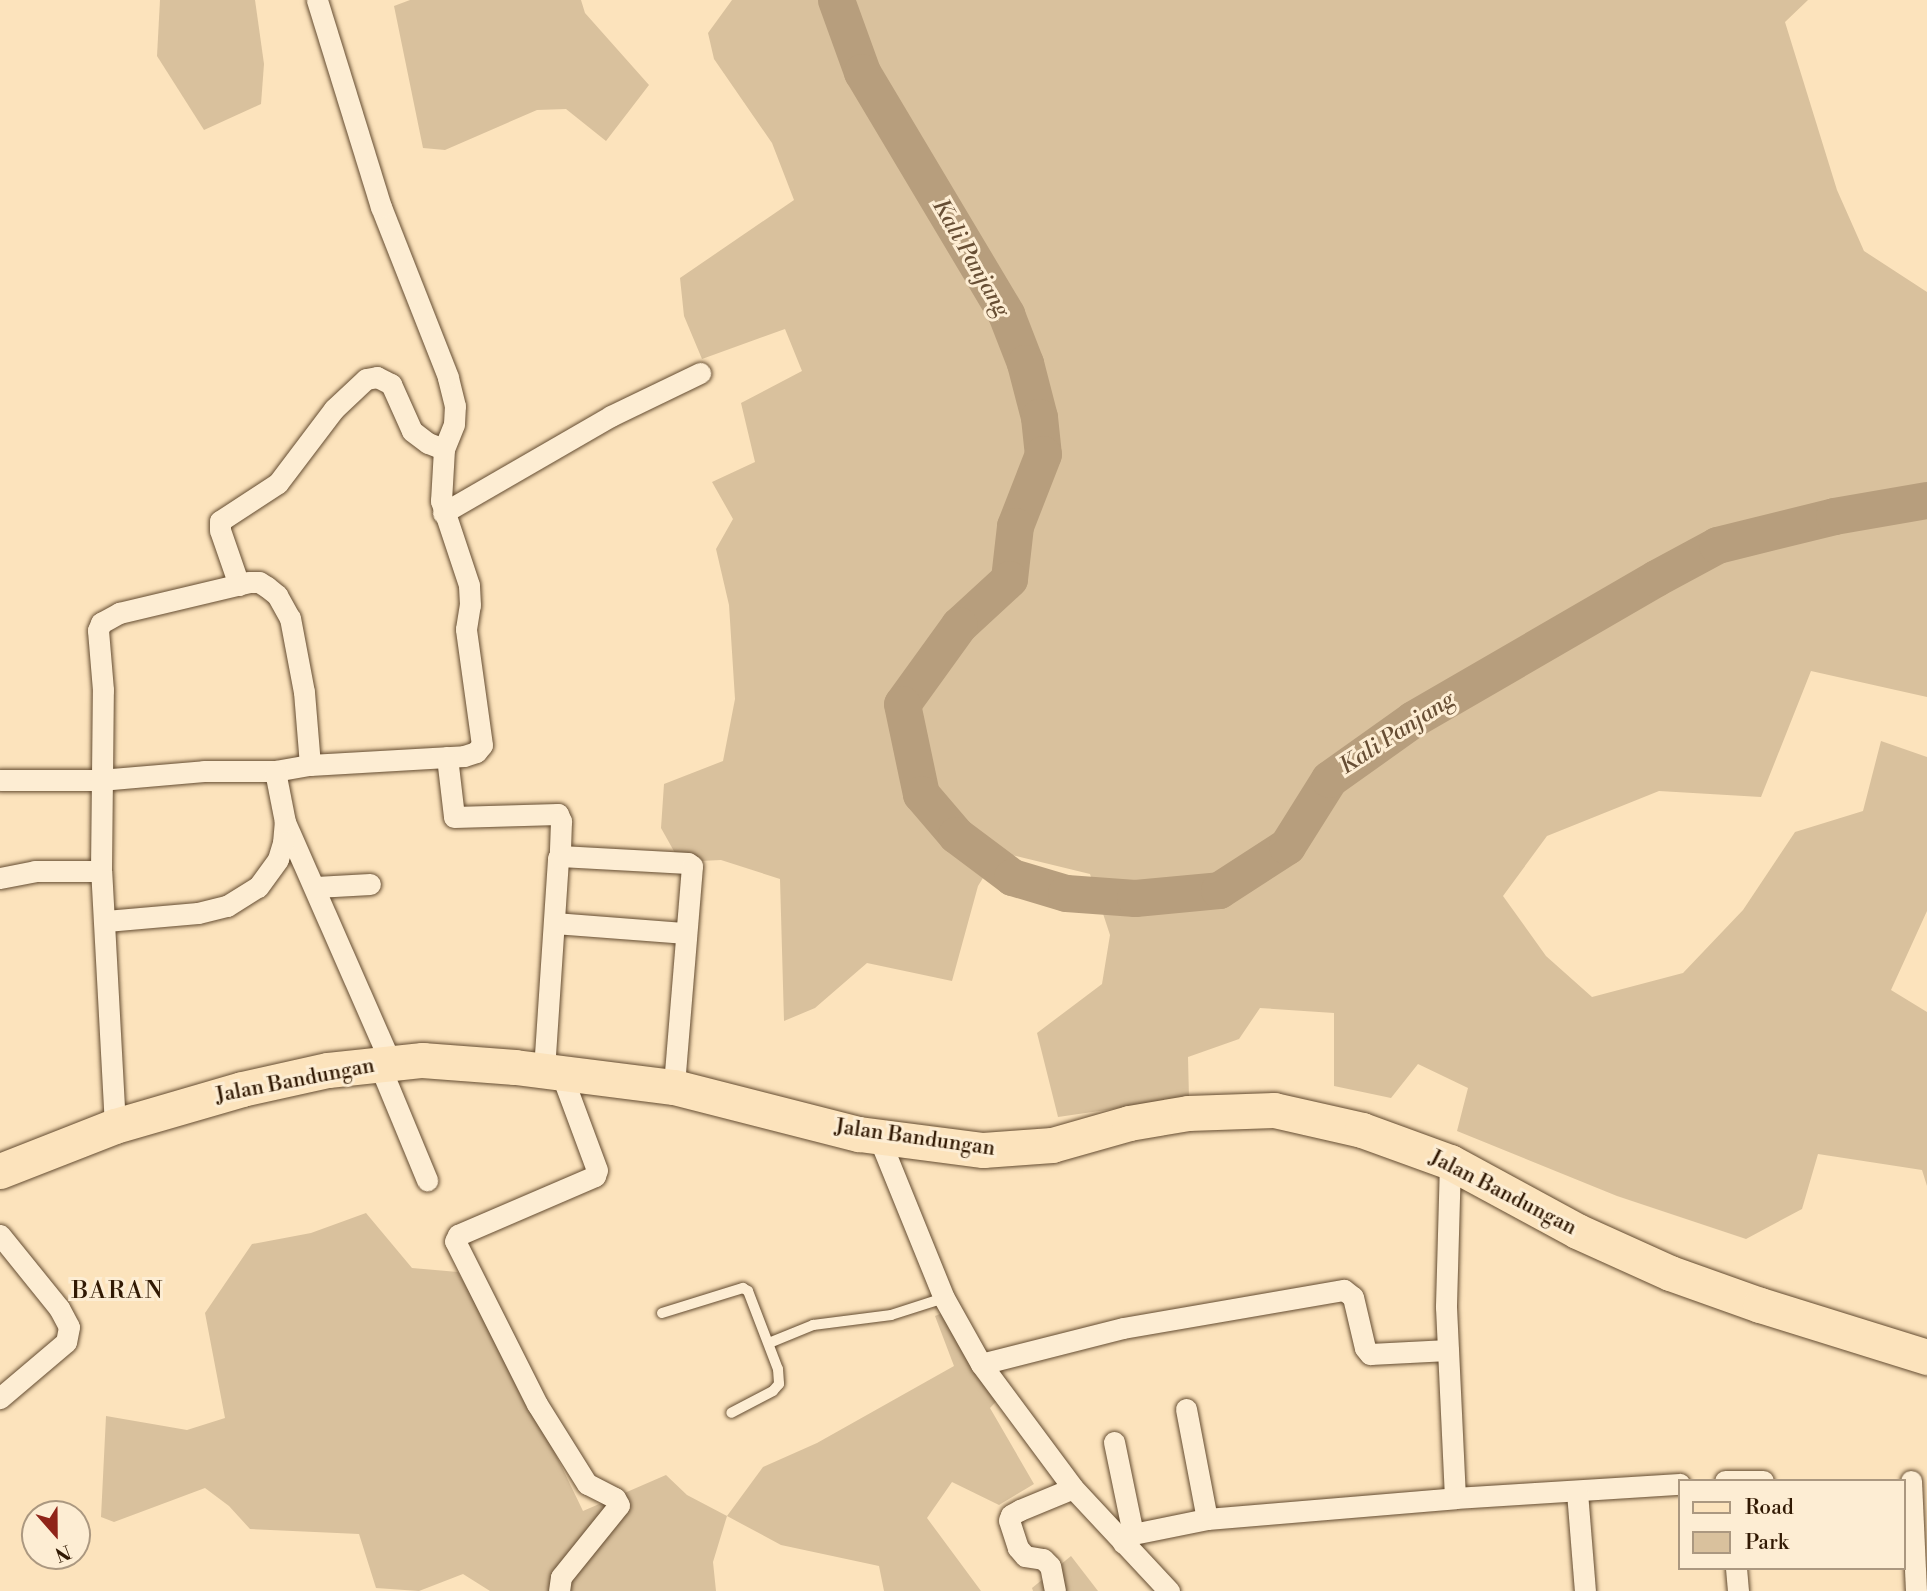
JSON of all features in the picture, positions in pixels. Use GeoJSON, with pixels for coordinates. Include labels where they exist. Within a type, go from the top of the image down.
{"type":"FeatureCollection","features":[{"type":"Feature","properties":{"kind":"main road","name":"Jalan Bandungan"},"geometry":{"type":"LineString","coordinates":[[0,1171],[115,1126],[242,1088],[328,1070],[422,1060],[674,1087],[859,1134],[1007,1150],[1052,1145],[1129,1123],[1188,1113],[1274,1110],[1362,1130],[1450,1162],[1577,1231],[1670,1273],[1760,1305],[1927,1357]]}},
{"type":"Feature","properties":{"kind":"street"},"geometry":{"type":"LineString","coordinates":[[0,780],[100,780],[204,771],[275,771],[310,765],[447,757],[476,752],[482,745],[466,629],[470,605],[469,585],[443,513],[441,494],[444,449],[456,416],[450,384],[381,207],[317,0]]}},
{"type":"Feature","properties":{"kind":"street"},"geometry":{"type":"LineString","coordinates":[[443,513],[620,411],[700,373]]}},
{"type":"Feature","properties":{"kind":"street"},"geometry":{"type":"LineString","coordinates":[[239,584],[220,530],[220,521],[278,483],[334,409],[366,379],[377,377],[391,384],[412,431],[444,449]]}},
{"type":"Feature","properties":{"kind":"street"},"geometry":{"type":"LineString","coordinates":[[115,1126],[106,921],[101,871],[103,690],[98,630],[101,623],[119,613],[239,584],[259,582],[267,587],[278,595],[290,618],[304,692],[310,765]]}},
{"type":"Feature","properties":{"kind":"street"},"geometry":{"type":"LineString","coordinates":[[447,757],[454,817],[558,814],[561,821],[555,923],[553,1072],[597,1170],[596,1176],[455,1237],[537,1404],[587,1484],[615,1498],[619,1505],[561,1577],[559,1591]]}},
{"type":"Feature","properties":{"kind":"street"},"geometry":{"type":"LineString","coordinates":[[106,921],[198,913],[227,906],[258,887],[278,859],[284,843],[285,822],[275,771]]}},
{"type":"Feature","properties":{"kind":"street"},"geometry":{"type":"LineString","coordinates":[[285,822],[316,887],[427,1180]]}},
{"type":"Feature","properties":{"kind":"street"},"geometry":{"type":"LineString","coordinates":[[561,856],[690,864],[674,1087]]}},
{"type":"Feature","properties":{"kind":"street"},"geometry":{"type":"LineString","coordinates":[[0,878],[35,871],[101,871]]}},
{"type":"Feature","properties":{"kind":"street"},"geometry":{"type":"LineString","coordinates":[[316,887],[370,884]]}},
{"type":"Feature","properties":{"kind":"street"},"geometry":{"type":"LineString","coordinates":[[555,923],[686,933]]}},
{"type":"Feature","properties":{"kind":"street"},"geometry":{"type":"LineString","coordinates":[[859,1134],[881,1143],[944,1298],[981,1364],[1073,1488],[1128,1538],[1169,1591]]}},
{"type":"Feature","properties":{"kind":"street"},"geometry":{"type":"LineString","coordinates":[[1450,1162],[1448,1350],[1455,1498]]}},
{"type":"Feature","properties":{"kind":"street"},"geometry":{"type":"LineString","coordinates":[[0,1235],[59,1308],[69,1327],[66,1342],[0,1398]]}},
{"type":"Feature","properties":{"kind":"street"},"geometry":{"type":"LineString","coordinates":[[981,1364],[1123,1328],[1344,1290],[1353,1297],[1365,1348],[1370,1354],[1448,1350]]}},
{"type":"Feature","properties":{"kind":"street"},"geometry":{"type":"LineString","coordinates":[[1186,1409],[1208,1519]]}},
{"type":"Feature","properties":{"kind":"street"},"geometry":{"type":"LineString","coordinates":[[1114,1442],[1128,1538]]}},
{"type":"Feature","properties":{"kind":"street"},"geometry":{"type":"LineString","coordinates":[[1914,1482],[1916,1591]]}},
{"type":"Feature","properties":{"kind":"street"},"geometry":{"type":"LineString","coordinates":[[1128,1538],[1208,1519],[1455,1498],[1678,1484]]}},
{"type":"Feature","properties":{"kind":"street"},"geometry":{"type":"LineString","coordinates":[[1055,1591],[1050,1566],[1043,1559],[1025,1556],[1018,1548],[1009,1520],[1020,1510],[1073,1488]]}},
{"type":"Feature","properties":{"kind":"street"},"geometry":{"type":"LineString","coordinates":[[1577,1492],[1585,1591]]}},
{"type":"Feature","properties":{"kind":"street"},"geometry":{"type":"LineString","coordinates":[[1736,1570],[1738,1591]]}},
{"type":"Feature","properties":{"kind":"lane"},"geometry":{"type":"LineString","coordinates":[[662,1312],[746,1289],[769,1343],[779,1384],[773,1391],[731,1413]]}},
{"type":"Feature","properties":{"kind":"lane"},"geometry":{"type":"LineString","coordinates":[[769,1343],[813,1325],[891,1315],[944,1298]]}},
{"type":"Feature","properties":{"kind":"green space"},"geometry":{"type":"Polygon","coordinates":[[[160,0],[255,0],[264,64],[261,104],[204,130],[157,56],[160,0]]]}},
{"type":"Feature","properties":{"kind":"green space"},"geometry":{"type":"Polygon","coordinates":[[[410,0],[581,0],[585,13],[649,85],[606,141],[566,109],[537,110],[445,150],[423,148],[394,6],[410,0]]]}},
{"type":"Feature","properties":{"kind":"green space"},"geometry":{"type":"Polygon","coordinates":[[[732,0],[1808,0],[1785,22],[1837,190],[1864,251],[1927,292],[1927,697],[1811,671],[1761,797],[1659,791],[1547,836],[1503,896],[1546,956],[1592,997],[1683,973],[1743,910],[1795,832],[1863,811],[1881,741],[1927,757],[1927,911],[1891,990],[1927,1012],[1927,1186],[1922,1170],[1818,1154],[1802,1209],[1746,1239],[1617,1196],[1457,1131],[1468,1088],[1418,1064],[1391,1098],[1334,1086],[1334,1013],[1260,1008],[1239,1039],[1188,1057],[1189,1098],[1058,1117],[1037,1033],[1102,984],[1110,935],[1090,874],[999,852],[978,886],[952,981],[867,963],[815,1008],[784,1021],[780,879],[721,860],[680,862],[661,828],[664,784],[723,761],[735,699],[729,605],[716,549],[733,519],[712,482],[755,462],[741,403],[802,371],[785,329],[702,359],[684,316],[680,278],[794,200],[772,143],[714,59],[708,33],[732,0]]]}},
{"type":"Feature","properties":{"kind":"green space"},"geometry":{"type":"Polygon","coordinates":[[[366,1213],[412,1268],[458,1272],[528,1397],[583,1511],[666,1475],[687,1495],[727,1516],[713,1562],[716,1591],[490,1591],[463,1574],[419,1591],[376,1588],[359,1534],[250,1529],[229,1506],[205,1488],[114,1522],[101,1517],[106,1416],[187,1430],[225,1418],[205,1313],[252,1244],[311,1233],[366,1213]]]}},
{"type":"Feature","properties":{"kind":"green space"},"geometry":{"type":"Polygon","coordinates":[[[959,1306],[1009,1388],[990,1408],[1034,1484],[999,1505],[952,1482],[927,1518],[981,1591],[884,1591],[879,1566],[781,1545],[727,1516],[763,1467],[817,1443],[954,1366],[935,1316],[959,1306]]]}},
{"type":"Feature","properties":{"kind":"green space"},"geometry":{"type":"Polygon","coordinates":[[[1071,1556],[1098,1591],[1033,1591],[1032,1588],[1071,1556]]]}},
{"type":"Feature","properties":{"kind":"waterway","name":"Kali Panjang"},"geometry":{"type":"LineString","coordinates":[[836,0],[862,72],[1006,314],[1025,363],[1039,417],[1043,454],[1015,526],[1009,579],[959,625],[902,704],[921,794],[956,835],[1012,877],[1066,893],[1135,898],[1219,890],[1287,846],[1329,779],[1413,719],[1656,578],[1717,545],[1834,516],[1927,500]]}},
{"type":"Feature","properties":{"kind":"district","name":"BARAN"},"geometry":{"type":"Point","coordinates":[118,1292]}}]}
